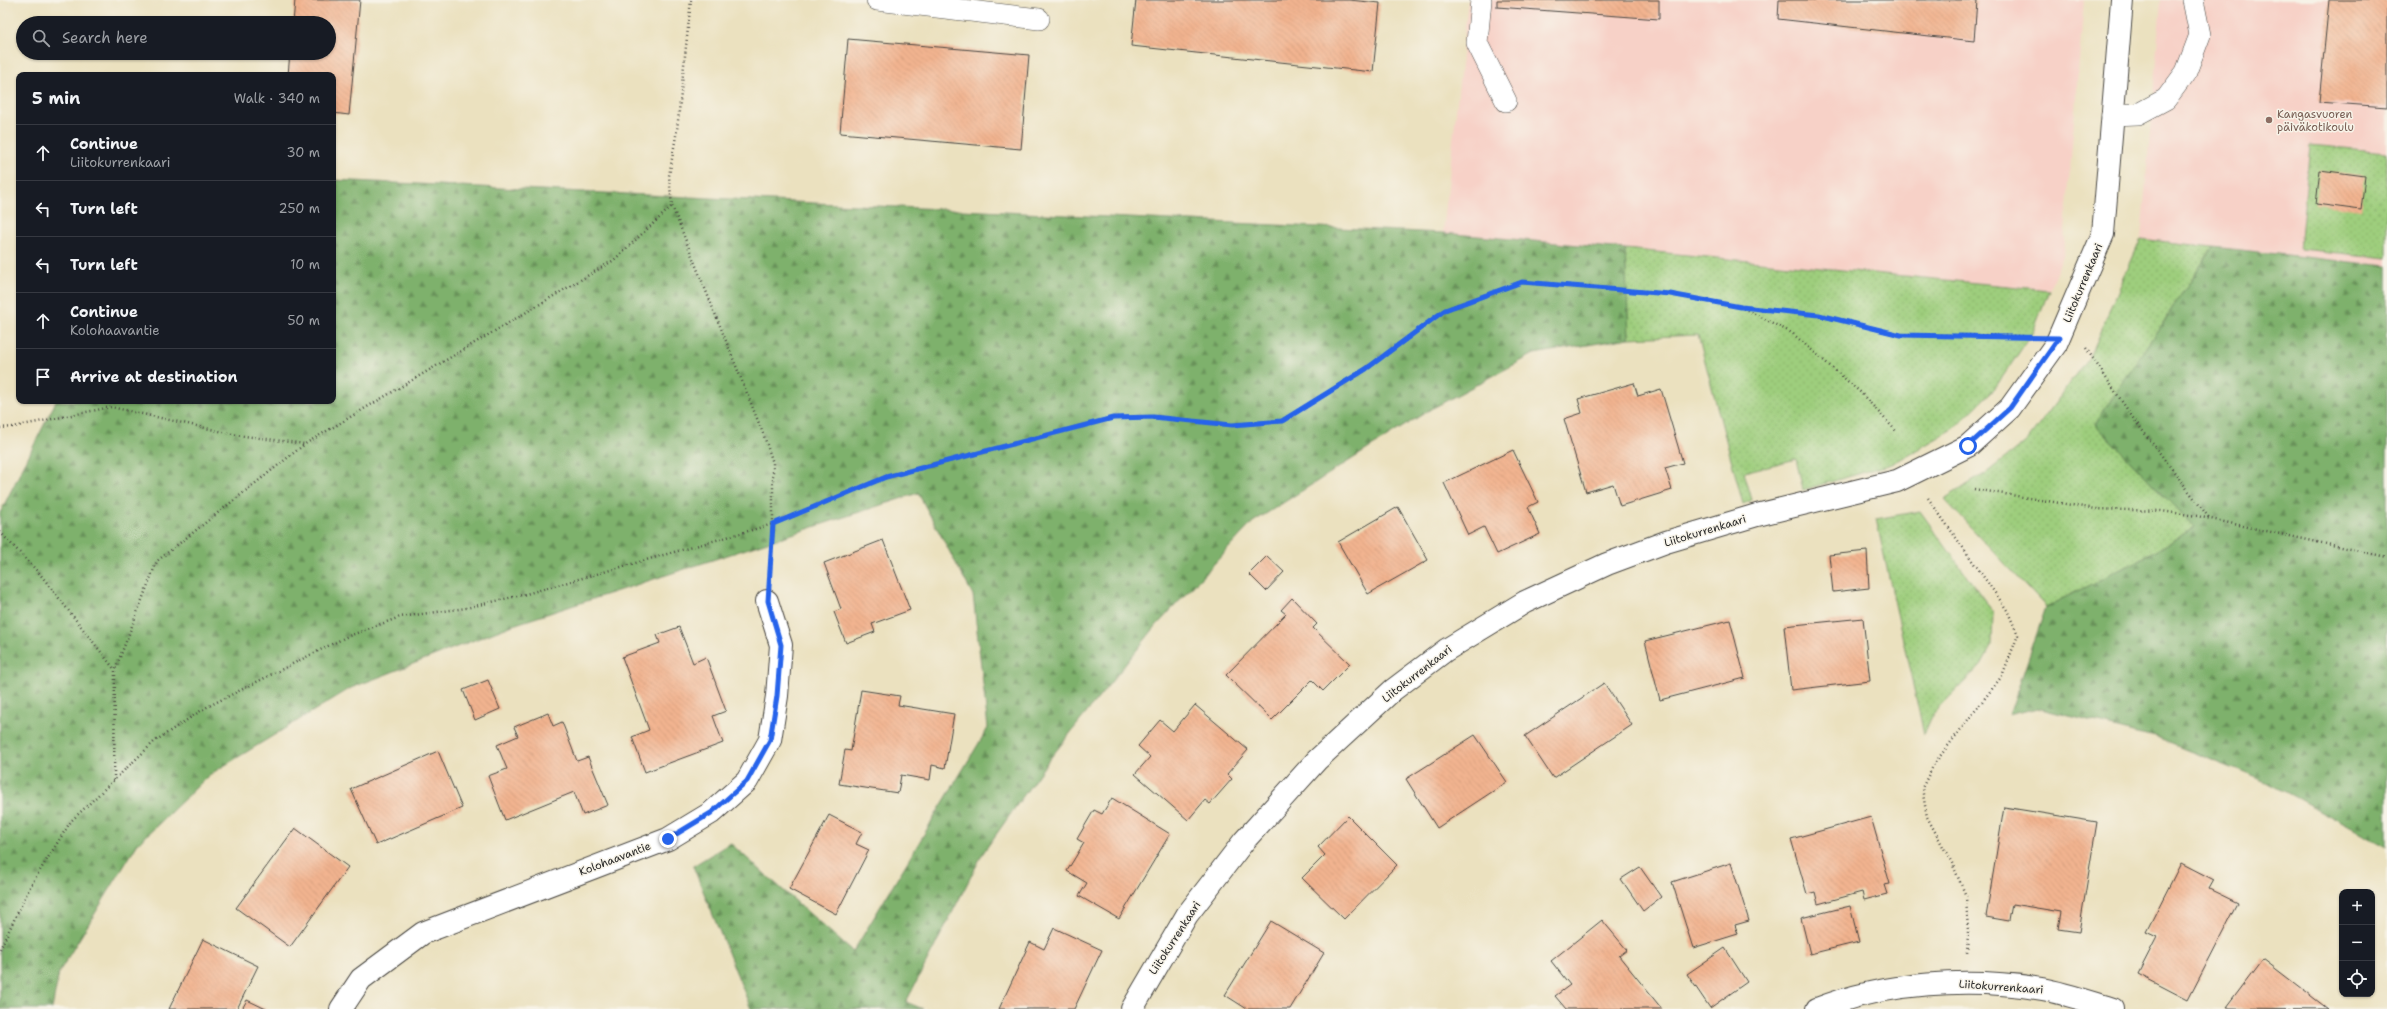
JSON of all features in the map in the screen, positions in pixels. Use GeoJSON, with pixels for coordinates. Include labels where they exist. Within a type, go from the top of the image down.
{"type":"FeatureCollection","features":[{"type":"Feature","properties":{"kind":"street","name":"Liitokurrenkaari"},"geometry":{"type":"LineString","coordinates":[[1132,1009],[1187,915],[1244,841],[1317,760],[1392,690],[1446,650],[1525,602],[1608,564],[1666,542],[1749,518],[1898,481],[1968,446],[2010,408],[2059,338],[2103,234],[2122,0]]}},
{"type":"Feature","properties":{"kind":"street","name":"Kolohaavantie"},"geometry":{"type":"LineString","coordinates":[[341,1009],[362,979],[423,933],[668,839],[711,813],[747,781],[770,740],[777,696],[781,645],[768,601]]}},
{"type":"Feature","properties":{"kind":"street","name":"Liitokurrenkaari"},"geometry":{"type":"LineString","coordinates":[[1817,1009],[1838,1001],[1898,987],[1966,983],[2043,989],[2113,1009]]}},
{"type":"Feature","properties":{"kind":"lane"},"geometry":{"type":"LineString","coordinates":[[877,0],[1039,19]]}},
{"type":"Feature","properties":{"kind":"lane"},"geometry":{"type":"LineString","coordinates":[[1481,0],[1477,43],[1506,101]]}},
{"type":"Feature","properties":{"kind":"lane"},"geometry":{"type":"LineString","coordinates":[[2112,115],[2138,114],[2166,99],[2186,72],[2200,35],[2193,0]]}},
{"type":"Feature","properties":{"kind":"path"},"geometry":{"type":"LineString","coordinates":[[691,0],[677,130],[669,176],[672,206],[764,436],[773,463],[773,524],[768,601]]}},
{"type":"Feature","properties":{"kind":"path"},"geometry":{"type":"LineString","coordinates":[[114,780],[115,670],[157,561],[306,444],[614,260],[672,206]]}},
{"type":"Feature","properties":{"kind":"path"},"geometry":{"type":"LineString","coordinates":[[0,949],[31,885],[71,822],[154,741],[204,708],[346,637],[400,617],[466,608],[526,594],[773,524],[886,477],[1113,418],[1153,417],[1232,425],[1282,421],[1366,369],[1445,310],[1522,282],[1670,294],[1741,307],[1819,315],[1901,335],[2080,338],[2133,418],[2210,519]]}},
{"type":"Feature","properties":{"kind":"path"},"geometry":{"type":"LineString","coordinates":[[1741,307],[1792,333],[1860,392],[1896,431]]}},
{"type":"Feature","properties":{"kind":"path"},"geometry":{"type":"LineString","coordinates":[[0,428],[13,427],[111,407],[236,436],[306,444]]}},
{"type":"Feature","properties":{"kind":"path"},"geometry":{"type":"LineString","coordinates":[[1974,489],[2096,510],[2161,511],[2210,519],[2387,557]]}},
{"type":"Feature","properties":{"kind":"path"},"geometry":{"type":"LineString","coordinates":[[1925,495],[2007,610],[2018,635],[2002,676],[1934,764],[1922,788],[1927,817],[1952,863],[1966,896],[1968,931],[1966,983]]}},
{"type":"Feature","properties":{"kind":"path"},"geometry":{"type":"LineString","coordinates":[[0,532],[40,574],[115,670]]}},
{"type":"Feature","properties":{"kind":"shaded area"},"geometry":{"type":"Polygon","coordinates":[[[1468,0],[2084,0],[2063,255],[2049,290],[1443,233],[1468,0]]]}},
{"type":"Feature","properties":{"kind":"shaded area","name":"Kangasvuoren päiväkotikoulu"},"geometry":{"type":"Polygon","coordinates":[[[2161,0],[2387,0],[2387,266],[2141,239],[2161,0]]]}},
{"type":"Feature","properties":{"kind":"green space"},"geometry":{"type":"Polygon","coordinates":[[[2310,145],[2387,152],[2387,258],[2300,249],[2310,145]]]}},
{"type":"Feature","properties":{"kind":"green space"},"geometry":{"type":"Polygon","coordinates":[[[336,180],[1443,233],[1625,249],[1629,338],[1534,354],[1431,409],[1253,522],[1156,626],[1048,761],[983,853],[906,1002],[923,1009],[751,1009],[693,866],[730,843],[853,952],[988,728],[973,595],[918,493],[513,625],[351,688],[209,775],[137,845],[59,972],[52,1009],[0,1009],[0,513],[54,404],[336,404],[336,180]]]}},
{"type":"Feature","properties":{"kind":"green space"},"geometry":{"type":"Polygon","coordinates":[[[2141,239],[2213,247],[2095,424],[2195,528],[2145,557],[2046,607],[1944,499],[1986,473],[2027,441],[2088,359],[2141,239]]]}},
{"type":"Feature","properties":{"kind":"green space"},"geometry":{"type":"Polygon","coordinates":[[[2213,247],[2387,266],[2387,847],[2267,782],[2154,737],[2037,708],[2009,715],[2046,607],[2145,557],[2195,528],[2095,424],[2213,247]]]}},
{"type":"Feature","properties":{"kind":"green space"},"geometry":{"type":"Polygon","coordinates":[[[1625,249],[2049,290],[2033,332],[1995,388],[1955,428],[1892,464],[1803,490],[1796,459],[1744,472],[1752,500],[1743,504],[1698,335],[1629,338],[1625,249]]]}},
{"type":"Feature","properties":{"kind":"green space"},"geometry":{"type":"Polygon","coordinates":[[[1920,511],[1993,612],[1992,645],[1981,665],[1933,714],[1924,734],[1876,519],[1920,511]]]}},
{"type":"Feature","properties":{"kind":"building"},"geometry":{"type":"Polygon","coordinates":[[[295,0],[360,0],[349,115],[336,113],[336,72],[288,72],[289,60],[336,60],[336,16],[294,16],[295,0]]]}},
{"type":"Feature","properties":{"kind":"building"},"geometry":{"type":"Polygon","coordinates":[[[1136,0],[1349,0],[1380,3],[1373,72],[1131,46],[1136,0]]]}},
{"type":"Feature","properties":{"kind":"building"},"geometry":{"type":"Polygon","coordinates":[[[1497,0],[1659,0],[1659,19],[1497,7],[1497,0]]]}},
{"type":"Feature","properties":{"kind":"building"},"geometry":{"type":"Polygon","coordinates":[[[1779,0],[1977,0],[1974,41],[1778,19],[1779,0]]]}},
{"type":"Feature","properties":{"kind":"building","name":"Kangasvuoren päiväkotikoulu"},"geometry":{"type":"Polygon","coordinates":[[[2329,0],[2387,0],[2387,107],[2319,102],[2329,0]]]}},
{"type":"Feature","properties":{"kind":"building"},"geometry":{"type":"Polygon","coordinates":[[[848,39],[1029,55],[1021,149],[840,133],[848,39]]]}},
{"type":"Feature","properties":{"kind":"building"},"geometry":{"type":"Polygon","coordinates":[[[2320,170],[2365,176],[2361,210],[2316,204],[2320,170]]]}},
{"type":"Feature","properties":{"kind":"building"},"geometry":{"type":"Polygon","coordinates":[[[1634,383],[1638,396],[1661,389],[1683,463],[1665,468],[1672,490],[1620,506],[1613,484],[1586,492],[1564,419],[1582,413],[1578,399],[1634,383]]]}},
{"type":"Feature","properties":{"kind":"building"},"geometry":{"type":"Polygon","coordinates":[[[1513,450],[1538,502],[1528,507],[1540,534],[1497,554],[1484,527],[1468,535],[1444,483],[1513,450]]]}},
{"type":"Feature","properties":{"kind":"building"},"geometry":{"type":"Polygon","coordinates":[[[1398,507],[1428,560],[1368,594],[1338,542],[1398,507]]]}},
{"type":"Feature","properties":{"kind":"building"},"geometry":{"type":"Polygon","coordinates":[[[883,540],[910,610],[872,624],[875,632],[846,643],[834,612],[841,609],[824,563],[883,540]]]}},
{"type":"Feature","properties":{"kind":"building"},"geometry":{"type":"Polygon","coordinates":[[[1867,551],[1869,588],[1833,592],[1829,555],[1867,551]]]}},
{"type":"Feature","properties":{"kind":"building"},"geometry":{"type":"Polygon","coordinates":[[[1267,556],[1284,572],[1266,591],[1249,574],[1267,556]]]}},
{"type":"Feature","properties":{"kind":"building"},"geometry":{"type":"Polygon","coordinates":[[[1292,598],[1317,624],[1313,628],[1350,664],[1323,691],[1312,680],[1272,720],[1226,675],[1286,614],[1281,610],[1292,598]]]}},
{"type":"Feature","properties":{"kind":"building"},"geometry":{"type":"Polygon","coordinates":[[[1863,618],[1870,681],[1791,690],[1784,626],[1863,618]]]}},
{"type":"Feature","properties":{"kind":"building"},"geometry":{"type":"Polygon","coordinates":[[[1730,620],[1745,678],[1660,700],[1645,641],[1730,620]]]}},
{"type":"Feature","properties":{"kind":"building"},"geometry":{"type":"Polygon","coordinates":[[[679,627],[693,663],[706,657],[726,711],[713,716],[723,743],[645,772],[632,737],[649,730],[622,657],[660,643],[657,635],[679,627]]]}},
{"type":"Feature","properties":{"kind":"building"},"geometry":{"type":"Polygon","coordinates":[[[488,680],[500,709],[475,720],[463,690],[488,680]]]}},
{"type":"Feature","properties":{"kind":"building"},"geometry":{"type":"Polygon","coordinates":[[[1604,683],[1632,725],[1553,778],[1525,736],[1604,683]]]}},
{"type":"Feature","properties":{"kind":"building"},"geometry":{"type":"Polygon","coordinates":[[[861,690],[900,696],[898,705],[954,714],[945,768],[932,765],[930,780],[901,775],[898,793],[839,784],[845,750],[851,751],[861,690]]]}},
{"type":"Feature","properties":{"kind":"building"},"geometry":{"type":"Polygon","coordinates":[[[1195,705],[1248,750],[1227,774],[1232,779],[1210,804],[1205,800],[1188,820],[1135,774],[1150,757],[1138,746],[1160,720],[1173,731],[1195,705]]]}},
{"type":"Feature","properties":{"kind":"building"},"geometry":{"type":"Polygon","coordinates":[[[548,713],[553,726],[562,722],[577,761],[588,757],[608,805],[583,815],[574,792],[505,820],[488,776],[507,769],[497,745],[518,736],[514,727],[548,713]]]}},
{"type":"Feature","properties":{"kind":"building"},"geometry":{"type":"Polygon","coordinates":[[[1475,735],[1507,782],[1437,828],[1406,779],[1475,735]]]}},
{"type":"Feature","properties":{"kind":"building"},"geometry":{"type":"Polygon","coordinates":[[[438,751],[462,808],[376,845],[351,789],[438,751]]]}},
{"type":"Feature","properties":{"kind":"building"},"geometry":{"type":"Polygon","coordinates":[[[1112,798],[1170,834],[1119,919],[1079,896],[1087,883],[1067,871],[1084,843],[1077,839],[1094,810],[1102,814],[1112,798]]]}},
{"type":"Feature","properties":{"kind":"building"},"geometry":{"type":"Polygon","coordinates":[[[2004,807],[2097,822],[2079,932],[2058,929],[2061,912],[2012,904],[2009,921],[1986,917],[2004,807]]]}},
{"type":"Feature","properties":{"kind":"building"},"geometry":{"type":"Polygon","coordinates":[[[829,815],[862,832],[856,844],[869,850],[836,914],[789,889],[829,815]]]}},
{"type":"Feature","properties":{"kind":"building"},"geometry":{"type":"Polygon","coordinates":[[[1348,816],[1397,865],[1344,919],[1302,878],[1325,855],[1318,847],[1348,816]]]}},
{"type":"Feature","properties":{"kind":"building"},"geometry":{"type":"Polygon","coordinates":[[[1871,817],[1890,884],[1884,885],[1887,894],[1864,900],[1862,892],[1818,904],[1815,892],[1807,894],[1791,839],[1871,817]]]}},
{"type":"Feature","properties":{"kind":"building"},"geometry":{"type":"Polygon","coordinates":[[[295,828],[348,867],[290,947],[236,908],[295,828]]]}},
{"type":"Feature","properties":{"kind":"building"},"geometry":{"type":"Polygon","coordinates":[[[1731,863],[1749,921],[1735,925],[1738,934],[1693,948],[1672,882],[1731,863]]]}},
{"type":"Feature","properties":{"kind":"building"},"geometry":{"type":"Polygon","coordinates":[[[2181,863],[2214,880],[2209,889],[2238,903],[2188,1000],[2138,974],[2157,937],[2146,932],[2181,863]]]}},
{"type":"Feature","properties":{"kind":"building"},"geometry":{"type":"Polygon","coordinates":[[[1640,867],[1661,897],[1643,911],[1621,879],[1640,867]]]}},
{"type":"Feature","properties":{"kind":"building"},"geometry":{"type":"Polygon","coordinates":[[[1850,906],[1859,942],[1810,954],[1801,918],[1850,906]]]}},
{"type":"Feature","properties":{"kind":"building"},"geometry":{"type":"Polygon","coordinates":[[[1602,920],[1627,950],[1619,956],[1662,1009],[1566,1009],[1555,996],[1570,985],[1551,961],[1602,920]]]}},
{"type":"Feature","properties":{"kind":"building"},"geometry":{"type":"Polygon","coordinates":[[[1271,921],[1324,953],[1290,1009],[1247,1009],[1225,995],[1271,921]]]}},
{"type":"Feature","properties":{"kind":"building"},"geometry":{"type":"Polygon","coordinates":[[[1054,928],[1102,950],[1074,1009],[999,1009],[1030,942],[1044,949],[1054,928]]]}},
{"type":"Feature","properties":{"kind":"building"},"geometry":{"type":"Polygon","coordinates":[[[203,939],[258,966],[237,1009],[169,1009],[203,939]]]}},
{"type":"Feature","properties":{"kind":"building"},"geometry":{"type":"Polygon","coordinates":[[[1725,948],[1747,982],[1710,1008],[1687,974],[1725,948]]]}},
{"type":"Feature","properties":{"kind":"building"},"geometry":{"type":"Polygon","coordinates":[[[2263,959],[2328,1009],[2226,1008],[2263,959]]]}},
{"type":"Feature","properties":{"kind":"building"},"geometry":{"type":"Polygon","coordinates":[[[247,1000],[266,1009],[242,1009],[247,1000]]]}},
{"type":"Feature","properties":{"kind":"place","name":"Kangasvuoren päiväkotikoulu"},"geometry":{"type":"Point","coordinates":[2269,120]}},
{"type":"Feature","properties":{"kind":"route"},"geometry":{"type":"LineString","coordinates":[[668,839],[711,813],[747,781],[770,740],[777,696],[781,645],[768,601],[773,524],[886,477],[1038,439],[1113,418],[1153,417],[1232,425],[1282,421],[1366,369],[1445,310],[1522,282],[1670,294],[1741,307],[1819,315],[1901,335],[2017,336],[2059,338],[2010,408],[1968,446]]}}]}
